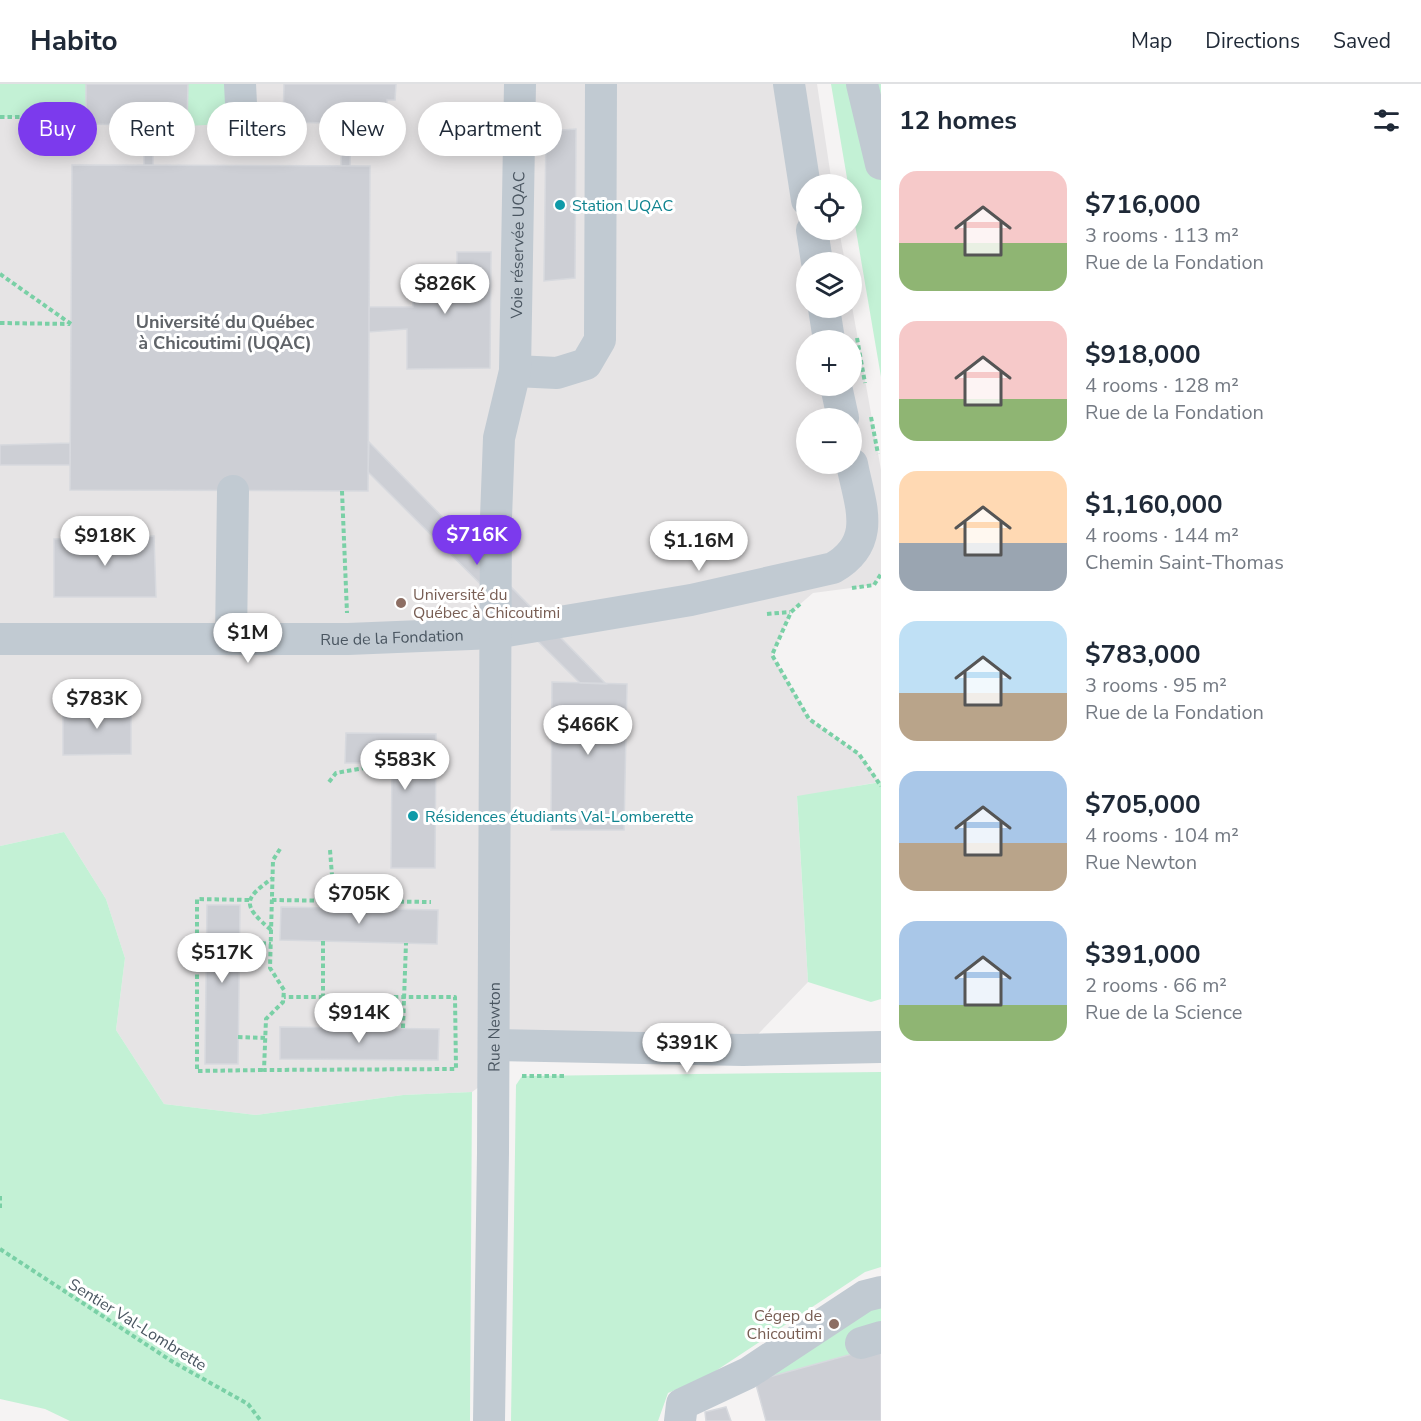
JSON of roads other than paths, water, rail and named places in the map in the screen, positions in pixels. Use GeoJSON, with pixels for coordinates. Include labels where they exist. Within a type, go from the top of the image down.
{"type":"FeatureCollection","features":[{"type":"Feature","properties":{"kind":"street"},"geometry":{"type":"LineString","coordinates":[[240,84],[241,102]]}},
{"type":"Feature","properties":{"kind":"street","name":"Voie réservée UQAC"},"geometry":{"type":"LineString","coordinates":[[495,633],[499,438],[515,371],[520,84]]}},
{"type":"Feature","properties":{"kind":"street"},"geometry":{"type":"LineString","coordinates":[[515,371],[557,373],[586,364],[600,340],[601,84]]}},
{"type":"Feature","properties":{"kind":"street"},"geometry":{"type":"LineString","coordinates":[[789,84],[803,174]]}},
{"type":"Feature","properties":{"kind":"street"},"geometry":{"type":"LineString","coordinates":[[862,84],[881,164]]}},
{"type":"Feature","properties":{"kind":"street","name":"Rue de la Fondation"},"geometry":{"type":"LineString","coordinates":[[0,639],[348,639],[495,633],[692,600],[833,568],[850,555],[862,536],[863,521],[854,474]]}},
{"type":"Feature","properties":{"kind":"street"},"geometry":{"type":"LineString","coordinates":[[231,639],[233,491]]}},
{"type":"Feature","properties":{"kind":"street","name":"Rue Newton"},"geometry":{"type":"LineString","coordinates":[[489,1421],[494,1046],[495,633]]}},
{"type":"Feature","properties":{"kind":"street"},"geometry":{"type":"LineString","coordinates":[[494,1046],[743,1050],[881,1047]]}},
{"type":"Feature","properties":{"kind":"street"},"geometry":{"type":"LineString","coordinates":[[680,1421],[682,1404],[748,1373],[865,1296],[881,1292]]}},
{"type":"Feature","properties":{"kind":"place","name":"Station UQAC"},"geometry":{"type":"Point","coordinates":[560,205]}},
{"type":"Feature","properties":{"kind":"place","name":"Université du Québec à Chicoutimi"},"geometry":{"type":"Point","coordinates":[401,603]}},
{"type":"Feature","properties":{"kind":"place","name":"Résidences étudiants Val-Lomberette"},"geometry":{"type":"Point","coordinates":[413,816]}},
{"type":"Feature","properties":{"kind":"place","name":"Cégep de Chicoutimi"},"geometry":{"type":"Point","coordinates":[834,1324]}},
{"type":"Feature","properties":{"kind":"district","name":"Université du Québec à Chicoutimi (UQAC)"},"geometry":{"type":"Point","coordinates":[225,332]}}]}
